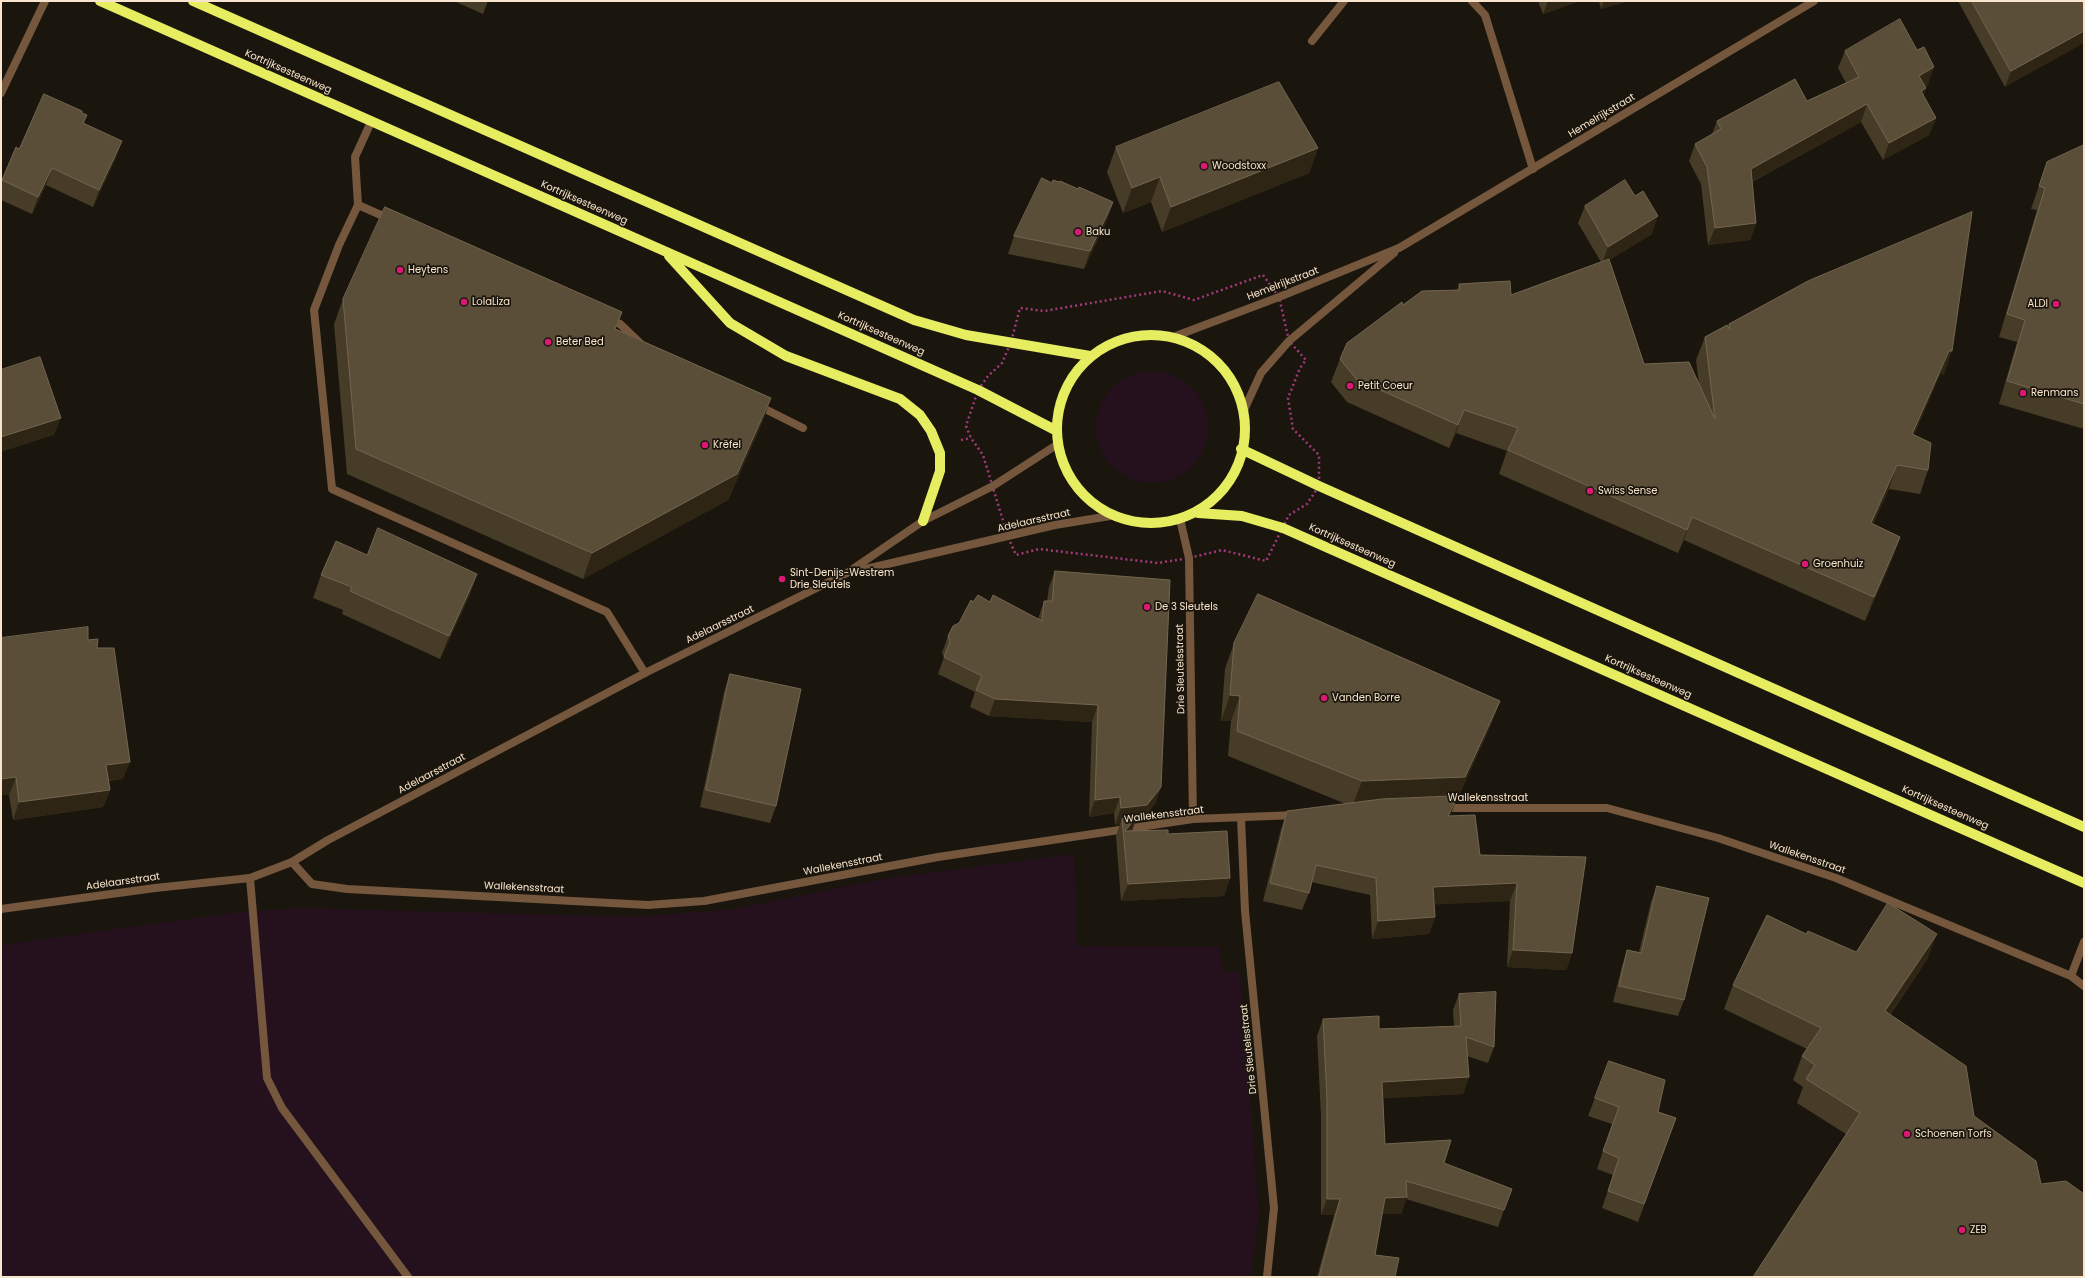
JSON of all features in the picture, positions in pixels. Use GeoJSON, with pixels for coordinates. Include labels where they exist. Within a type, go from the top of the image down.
{"type":"FeatureCollection","features":[{"type":"Feature","properties":{"kind":"main road","name":"Kortrijksesteenweg"},"geometry":{"type":"LineString","coordinates":[[100,1],[978,390],[1057,431]]}},
{"type":"Feature","properties":{"kind":"main road"},"geometry":{"type":"LineString","coordinates":[[193,1],[914,320],[966,335],[1090,356]]}},
{"type":"Feature","properties":{"kind":"main road"},"geometry":{"type":"LineString","coordinates":[[666,253],[730,323],[786,356],[900,399],[920,415],[931,431],[940,453],[940,470],[923,521]]}},
{"type":"Feature","properties":{"kind":"main road"},"geometry":{"type":"LineString","coordinates":[[1129,335],[1173,336],[1198,345],[1229,373],[1244,410],[1242,450],[1228,487],[1198,513],[1180,519],[1148,522],[1110,516],[1076,486],[1058,444],[1057,431],[1059,406],[1075,377],[1090,356],[1129,335]]}},
{"type":"Feature","properties":{"kind":"main road"},"geometry":{"type":"LineString","coordinates":[[1242,450],[1319,486],[2084,827]]}},
{"type":"Feature","properties":{"kind":"main road","name":"Kortrijksesteenweg"},"geometry":{"type":"LineString","coordinates":[[1198,513],[1242,516],[1283,528],[2084,883]]}},
{"type":"Feature","properties":{"kind":"street"},"geometry":{"type":"LineString","coordinates":[[1,93],[44,1]]}},
{"type":"Feature","properties":{"kind":"street"},"geometry":{"type":"LineString","coordinates":[[1312,42],[1344,1]]}},
{"type":"Feature","properties":{"kind":"street"},"geometry":{"type":"LineString","coordinates":[[1472,1],[1485,15],[1533,169]]}},
{"type":"Feature","properties":{"kind":"street","name":"Hemelrijkstraat"},"geometry":{"type":"LineString","coordinates":[[1173,336],[1279,297],[1399,248],[1814,1]]}},
{"type":"Feature","properties":{"kind":"street"},"geometry":{"type":"LineString","coordinates":[[371,122],[355,157],[358,205],[339,245],[314,310],[332,489],[608,612],[645,674]]}},
{"type":"Feature","properties":{"kind":"street"},"geometry":{"type":"LineString","coordinates":[[358,205],[394,222]]}},
{"type":"Feature","properties":{"kind":"street","name":"Hemelrijkstraat"},"geometry":{"type":"LineString","coordinates":[[1244,410],[1261,373],[1289,341],[1399,248]]}},
{"type":"Feature","properties":{"kind":"street"},"geometry":{"type":"LineString","coordinates":[[598,314],[620,324],[648,351]]}},
{"type":"Feature","properties":{"kind":"street"},"geometry":{"type":"LineString","coordinates":[[746,400],[803,428]]}},
{"type":"Feature","properties":{"kind":"street","name":"Adelaarsstraat"},"geometry":{"type":"LineString","coordinates":[[1,909],[155,888],[250,878],[292,862],[328,840],[645,674],[847,573],[923,521],[993,486],[1058,444]]}},
{"type":"Feature","properties":{"kind":"street","name":"Adelaarsstraat"},"geometry":{"type":"LineString","coordinates":[[847,573],[1060,524],[1110,516]]}},
{"type":"Feature","properties":{"kind":"street","name":"Drie Sleutelsstraat"},"geometry":{"type":"LineString","coordinates":[[1180,519],[1189,558],[1193,820]]}},
{"type":"Feature","properties":{"kind":"street","name":"Wallekensstraat"},"geometry":{"type":"LineString","coordinates":[[1434,809],[1607,808],[1718,838],[1836,878],[2071,976],[2084,986]]}},
{"type":"Feature","properties":{"kind":"street","name":"Wallekensstraat"},"geometry":{"type":"LineString","coordinates":[[292,862],[312,884],[347,888],[648,905],[704,901],[938,858],[1193,820],[1303,815]]}},
{"type":"Feature","properties":{"kind":"street","name":"Drie Sleutelsstraat"},"geometry":{"type":"LineString","coordinates":[[1241,818],[1246,911],[1274,1208],[1267,1277]]}},
{"type":"Feature","properties":{"kind":"street"},"geometry":{"type":"LineString","coordinates":[[250,878],[267,1078],[282,1108],[408,1277]]}},
{"type":"Feature","properties":{"kind":"street"},"geometry":{"type":"LineString","coordinates":[[2071,976],[2084,942]]}},
{"type":"Feature","properties":{"kind":"path"},"geometry":{"type":"LineString","coordinates":[[1263,275],[1279,297],[1289,341],[1306,360],[1300,368],[1288,398],[1293,429],[1319,455],[1319,486],[1307,504],[1289,515],[1266,562],[1222,550],[1158,564],[1039,549],[1016,555],[1008,537],[983,455],[971,438],[966,426],[978,390],[988,376],[1002,363],[1011,342],[1020,308],[1044,310],[1162,291],[1194,300],[1263,275]]}},
{"type":"Feature","properties":{"kind":"shaded area"},"geometry":{"type":"Polygon","coordinates":[[[1152,371],[1173,375],[1192,387],[1204,406],[1208,427],[1204,448],[1192,467],[1173,479],[1152,483],[1131,479],[1112,467],[1100,448],[1096,427],[1100,406],[1112,387],[1131,375],[1152,371]]]}},
{"type":"Feature","properties":{"kind":"shaded area"},"geometry":{"type":"Polygon","coordinates":[[[1074,854],[1077,946],[1220,947],[1222,972],[1240,971],[1259,1216],[1250,1277],[1,1277],[1,945],[238,912],[300,908],[634,917],[733,909],[888,878],[1074,854]]]}},
{"type":"Feature","properties":{"kind":"building"},"geometry":{"type":"Polygon","coordinates":[[[1972,1],[2084,1],[2084,31],[2011,71],[1972,1]]]}},
{"type":"Feature","properties":{"kind":"building"},"geometry":{"type":"Polygon","coordinates":[[[1900,19],[1917,50],[1924,47],[1934,67],[1919,76],[1926,88],[1921,91],[1936,118],[1889,143],[1867,104],[1751,169],[1756,223],[1715,228],[1707,167],[1695,144],[1721,129],[1717,121],[1795,79],[1807,101],[1859,77],[1845,51],[1900,19]]]}},
{"type":"Feature","properties":{"kind":"building","name":"Woodstoxx"},"geometry":{"type":"Polygon","coordinates":[[[1279,82],[1318,148],[1171,207],[1160,177],[1132,188],[1116,147],[1279,82]]]}},
{"type":"Feature","properties":{"kind":"building"},"geometry":{"type":"Polygon","coordinates":[[[44,94],[82,111],[82,113],[87,115],[83,123],[122,141],[99,190],[52,168],[38,197],[2,180],[16,147],[19,149],[44,94]]]}},
{"type":"Feature","properties":{"kind":"building","name":"ALDI"},"geometry":{"type":"Polygon","coordinates":[[[2084,145],[2084,404],[2007,381],[2025,320],[2007,314],[2045,188],[2039,186],[2047,162],[2084,145]]]}},
{"type":"Feature","properties":{"kind":"building"},"geometry":{"type":"Polygon","coordinates":[[[1042,178],[1052,183],[1053,180],[1060,181],[1078,189],[1079,187],[1113,202],[1090,251],[1014,236],[1042,178]]]}},
{"type":"Feature","properties":{"kind":"building"},"geometry":{"type":"Polygon","coordinates":[[[1625,180],[1635,196],[1643,191],[1658,216],[1608,247],[1585,206],[1625,180]]]}},
{"type":"Feature","properties":{"kind":"building"},"geometry":{"type":"Polygon","coordinates":[[[385,207],[622,312],[615,329],[771,398],[737,474],[592,553],[356,449],[343,299],[385,207]]]}},
{"type":"Feature","properties":{"kind":"building"},"geometry":{"type":"Polygon","coordinates":[[[1972,212],[1952,351],[1949,351],[1912,434],[1931,443],[1928,470],[1897,465],[1871,523],[1900,537],[1874,597],[1692,517],[1687,530],[1508,450],[1518,428],[1464,410],[1458,425],[1356,379],[1340,359],[1347,343],[1402,302],[1403,305],[1422,291],[1460,290],[1459,284],[1510,281],[1511,295],[1609,259],[1644,364],[1689,362],[1715,419],[1705,337],[1727,325],[1730,330],[1729,324],[1808,281],[1972,212]]]}},
{"type":"Feature","properties":{"kind":"building"},"geometry":{"type":"Polygon","coordinates":[[[40,357],[61,418],[1,437],[1,370],[40,357]]]}},
{"type":"Feature","properties":{"kind":"building"},"geometry":{"type":"Polygon","coordinates":[[[378,528],[477,574],[449,636],[350,591],[352,587],[321,575],[336,541],[367,555],[378,528]]]}},
{"type":"Feature","properties":{"kind":"building"},"geometry":{"type":"Polygon","coordinates":[[[1055,571],[1170,580],[1161,787],[1147,805],[1121,808],[1120,797],[1095,800],[1098,705],[995,699],[976,690],[982,676],[944,657],[950,642],[948,636],[953,626],[959,623],[971,600],[973,602],[978,595],[990,602],[993,595],[1042,621],[1044,601],[1052,601],[1055,571]]]}},
{"type":"Feature","properties":{"kind":"building","name":"Vanden Borre"},"geometry":{"type":"Polygon","coordinates":[[[1258,594],[1500,701],[1465,777],[1362,781],[1237,731],[1240,696],[1230,695],[1234,643],[1258,594]]]}},
{"type":"Feature","properties":{"kind":"building"},"geometry":{"type":"Polygon","coordinates":[[[88,627],[88,640],[98,639],[97,648],[114,648],[130,762],[106,765],[110,790],[19,802],[16,777],[1,779],[1,638],[88,627]]]}},
{"type":"Feature","properties":{"kind":"building"},"geometry":{"type":"Polygon","coordinates":[[[730,674],[801,689],[776,806],[706,790],[730,674]]]}},
{"type":"Feature","properties":{"kind":"building"},"geometry":{"type":"Polygon","coordinates":[[[1458,796],[1448,816],[1475,815],[1480,855],[1586,857],[1572,953],[1513,950],[1517,883],[1433,887],[1435,917],[1378,921],[1376,878],[1316,865],[1309,893],[1270,883],[1287,811],[1382,799],[1458,796]]]}},
{"type":"Feature","properties":{"kind":"building"},"geometry":{"type":"Polygon","coordinates":[[[1137,816],[1125,831],[1168,830],[1168,834],[1227,831],[1230,878],[1128,884],[1122,819],[1137,816]]]}},
{"type":"Feature","properties":{"kind":"building"},"geometry":{"type":"Polygon","coordinates":[[[1657,886],[1709,898],[1684,1000],[1619,986],[1627,950],[1641,953],[1657,886]]]}},
{"type":"Feature","properties":{"kind":"building"},"geometry":{"type":"Polygon","coordinates":[[[1888,903],[1937,934],[1885,1011],[1966,1066],[1974,1116],[2036,1161],[2041,1184],[2066,1181],[2084,1194],[2084,1277],[1753,1277],[1860,1113],[1806,1079],[1815,1065],[1802,1056],[1821,1028],[1733,985],[1767,915],[1806,934],[1808,931],[1856,952],[1888,903]]]}},
{"type":"Feature","properties":{"kind":"building"},"geometry":{"type":"Polygon","coordinates":[[[1496,992],[1494,1047],[1466,1037],[1469,1077],[1382,1082],[1385,1144],[1451,1140],[1444,1163],[1512,1189],[1504,1210],[1406,1181],[1407,1197],[1385,1198],[1375,1255],[1399,1258],[1395,1277],[1319,1277],[1340,1199],[1327,1199],[1327,1099],[1323,1019],[1379,1016],[1379,1029],[1461,1026],[1459,994],[1496,992]]]}},
{"type":"Feature","properties":{"kind":"building"},"geometry":{"type":"Polygon","coordinates":[[[1609,1061],[1665,1080],[1658,1112],[1676,1118],[1644,1204],[1608,1191],[1619,1158],[1603,1151],[1619,1107],[1595,1098],[1609,1061]]]}},
{"type":"Feature","properties":{"kind":"place","name":"Woodstoxx"},"geometry":{"type":"Point","coordinates":[1204,166]}},
{"type":"Feature","properties":{"kind":"place","name":"Baku"},"geometry":{"type":"Point","coordinates":[1078,232]}},
{"type":"Feature","properties":{"kind":"place","name":"Heytens"},"geometry":{"type":"Point","coordinates":[400,270]}},
{"type":"Feature","properties":{"kind":"place","name":"LolaLiza"},"geometry":{"type":"Point","coordinates":[464,302]}},
{"type":"Feature","properties":{"kind":"place","name":"ALDI"},"geometry":{"type":"Point","coordinates":[2056,304]}},
{"type":"Feature","properties":{"kind":"place","name":"Beter Bed"},"geometry":{"type":"Point","coordinates":[548,342]}},
{"type":"Feature","properties":{"kind":"place","name":"Petit Coeur"},"geometry":{"type":"Point","coordinates":[1350,386]}},
{"type":"Feature","properties":{"kind":"place","name":"Renmans"},"geometry":{"type":"Point","coordinates":[2023,393]}},
{"type":"Feature","properties":{"kind":"place","name":"Krëfel"},"geometry":{"type":"Point","coordinates":[705,445]}},
{"type":"Feature","properties":{"kind":"place","name":"Swiss Sense"},"geometry":{"type":"Point","coordinates":[1590,491]}},
{"type":"Feature","properties":{"kind":"place","name":"Groenhuiz"},"geometry":{"type":"Point","coordinates":[1805,564]}},
{"type":"Feature","properties":{"kind":"place","name":"Sint-Denijs-Westrem Drie Sleutels"},"geometry":{"type":"Point","coordinates":[782,579]}},
{"type":"Feature","properties":{"kind":"place","name":"De 3 Sleutels"},"geometry":{"type":"Point","coordinates":[1147,607]}},
{"type":"Feature","properties":{"kind":"place","name":"Vanden Borre"},"geometry":{"type":"Point","coordinates":[1324,698]}},
{"type":"Feature","properties":{"kind":"place","name":"Schoenen Torfs"},"geometry":{"type":"Point","coordinates":[1907,1134]}},
{"type":"Feature","properties":{"kind":"place","name":"ZEB"},"geometry":{"type":"Point","coordinates":[1962,1230]}}]}
